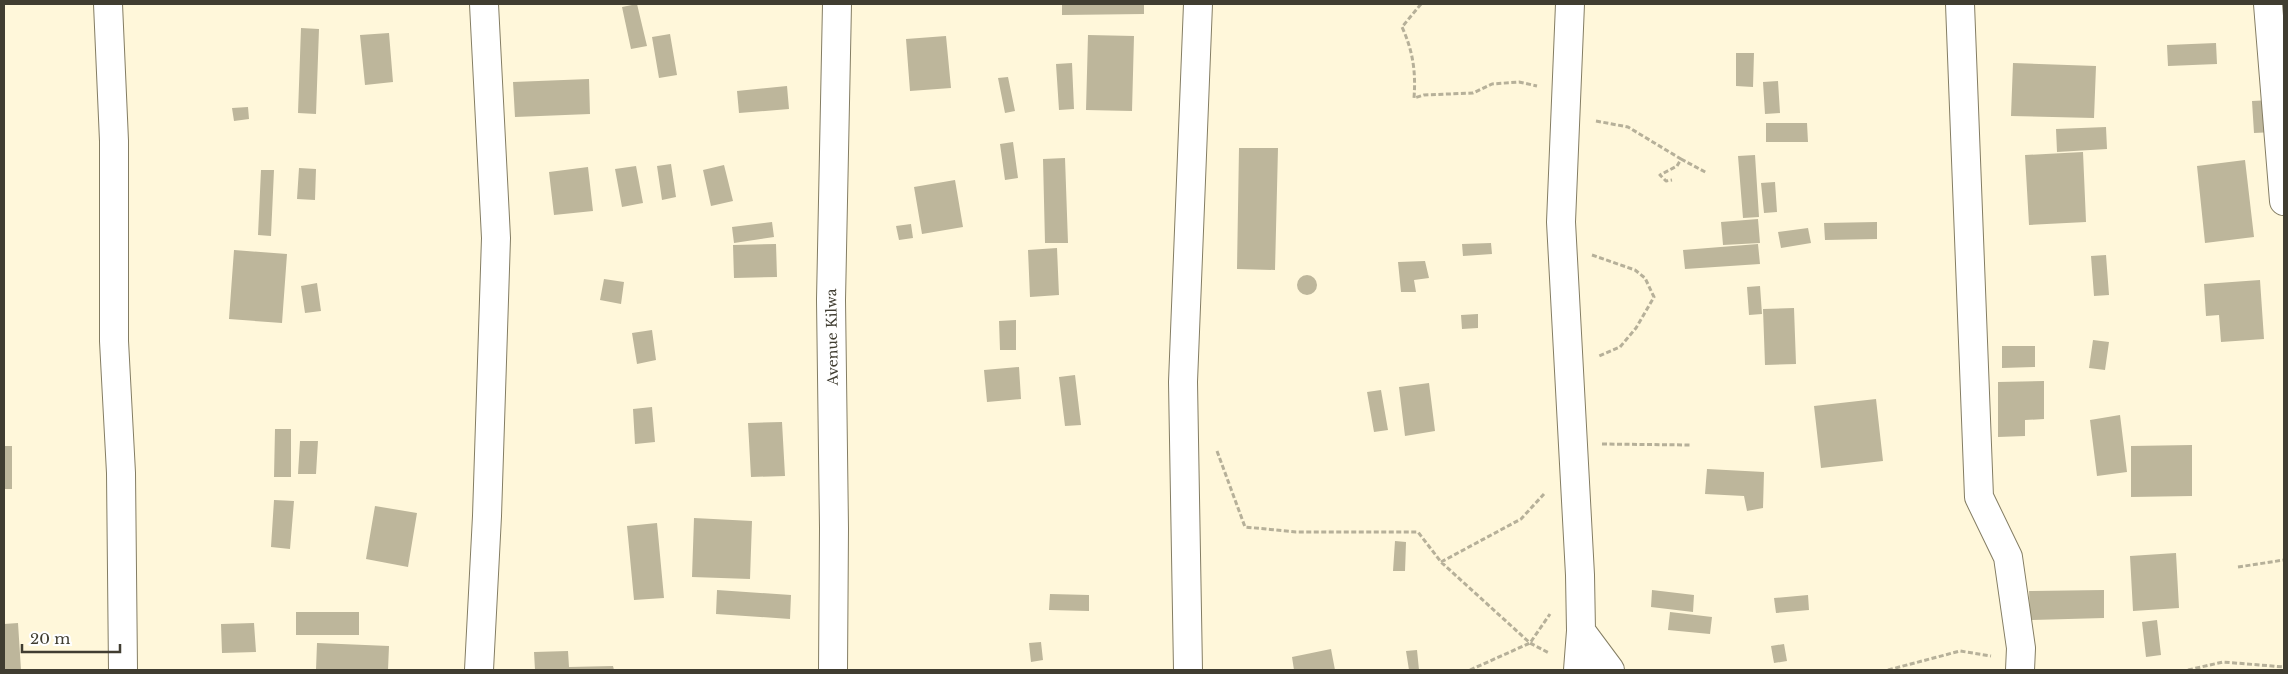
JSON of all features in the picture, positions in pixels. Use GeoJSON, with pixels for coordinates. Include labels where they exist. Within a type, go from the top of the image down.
{"type":"FeatureCollection","features":[{"type":"Feature","properties":{"kind":"street"},"geometry":{"type":"LineString","coordinates":[[108,4],[114,141],[114,341],[121,473],[123,670]]}},
{"type":"Feature","properties":{"kind":"street"},"geometry":{"type":"LineString","coordinates":[[479,670],[487,516],[496,238],[484,4]]}},
{"type":"Feature","properties":{"kind":"street","name":"Avenue Kilwa"},"geometry":{"type":"LineString","coordinates":[[833,670],[834,471],[831,300],[837,4]]}},
{"type":"Feature","properties":{"kind":"street"},"geometry":{"type":"LineString","coordinates":[[1188,670],[1183,382],[1198,4]]}},
{"type":"Feature","properties":{"kind":"street"},"geometry":{"type":"LineString","coordinates":[[1570,4],[1560,222],[1580,575],[1582,631],[1578,669]]}},
{"type":"Feature","properties":{"kind":"street"},"geometry":{"type":"LineString","coordinates":[[1960,4],[1979,497],[2008,557],[2021,659]]}},
{"type":"Feature","properties":{"kind":"street"},"geometry":{"type":"LineString","coordinates":[[2268,4],[2284,201]]}},
{"type":"Feature","properties":{"kind":"street"},"geometry":{"type":"LineString","coordinates":[[1582,631],[1610,670]]}},
{"type":"Feature","properties":{"kind":"path"},"geometry":{"type":"LineString","coordinates":[[1422,4],[1402,27],[1413,58],[1415,74],[1414,98],[1424,95],[1473,93],[1492,84],[1519,82],[1540,87],[1566,89],[1577,112],[1591,120],[1628,127],[1707,173]]}},
{"type":"Feature","properties":{"kind":"path"},"geometry":{"type":"LineString","coordinates":[[1672,180],[1666,181],[1660,175],[1677,166],[1681,159]]}},
{"type":"Feature","properties":{"kind":"path"},"geometry":{"type":"LineString","coordinates":[[1568,375],[1588,362],[1620,347],[1636,328],[1654,297],[1645,278],[1635,270],[1598,255],[1587,254]]}},
{"type":"Feature","properties":{"kind":"path"},"geometry":{"type":"LineString","coordinates":[[1216,449],[1244,526],[1296,532],[1418,532],[1441,562],[1530,643],[1578,669]]}},
{"type":"Feature","properties":{"kind":"path"},"geometry":{"type":"LineString","coordinates":[[2238,567],[2284,560]]}},
{"type":"Feature","properties":{"kind":"path"},"geometry":{"type":"LineString","coordinates":[[1470,670],[1530,643]]}},
{"type":"Feature","properties":{"kind":"path"},"geometry":{"type":"LineString","coordinates":[[1888,670],[1960,651],[2021,659]]}},
{"type":"Feature","properties":{"kind":"path"},"geometry":{"type":"LineString","coordinates":[[2188,670],[2223,662],[2284,667]]}},
{"type":"Feature","properties":{"kind":"building"},"geometry":{"type":"Polygon","coordinates":[[[637,4],[647,46],[631,49],[622,7],[637,4]]]}},
{"type":"Feature","properties":{"kind":"building"},"geometry":{"type":"Polygon","coordinates":[[[1062,4],[1144,4],[1144,14],[1062,15],[1062,4]]]}},
{"type":"Feature","properties":{"kind":"building"},"geometry":{"type":"Polygon","coordinates":[[[301,28],[319,29],[316,114],[298,113],[301,28]]]}},
{"type":"Feature","properties":{"kind":"building"},"geometry":{"type":"Polygon","coordinates":[[[389,33],[393,82],[365,85],[360,35],[389,33]]]}},
{"type":"Feature","properties":{"kind":"building"},"geometry":{"type":"Polygon","coordinates":[[[670,34],[677,75],[659,78],[652,37],[670,34]]]}},
{"type":"Feature","properties":{"kind":"building"},"geometry":{"type":"Polygon","coordinates":[[[1088,35],[1134,36],[1132,111],[1086,110],[1088,35]]]}},
{"type":"Feature","properties":{"kind":"building"},"geometry":{"type":"Polygon","coordinates":[[[946,36],[951,88],[910,91],[906,39],[946,36]]]}},
{"type":"Feature","properties":{"kind":"building"},"geometry":{"type":"Polygon","coordinates":[[[2216,43],[2217,64],[2168,66],[2167,45],[2216,43]]]}},
{"type":"Feature","properties":{"kind":"building"},"geometry":{"type":"Polygon","coordinates":[[[1736,53],[1754,53],[1753,87],[1736,86],[1736,53]]]}},
{"type":"Feature","properties":{"kind":"building"},"geometry":{"type":"Polygon","coordinates":[[[1072,63],[1074,109],[1059,110],[1056,64],[1072,63]]]}},
{"type":"Feature","properties":{"kind":"building"},"geometry":{"type":"Polygon","coordinates":[[[2013,63],[2096,66],[2094,118],[2011,116],[2013,63]]]}},
{"type":"Feature","properties":{"kind":"building"},"geometry":{"type":"Polygon","coordinates":[[[1008,77],[1015,111],[1005,113],[998,78],[1008,77]]]}},
{"type":"Feature","properties":{"kind":"building"},"geometry":{"type":"Polygon","coordinates":[[[589,79],[590,114],[515,117],[513,82],[589,79]]]}},
{"type":"Feature","properties":{"kind":"building"},"geometry":{"type":"Polygon","coordinates":[[[1778,81],[1780,113],[1765,114],[1763,82],[1778,81]]]}},
{"type":"Feature","properties":{"kind":"building"},"geometry":{"type":"Polygon","coordinates":[[[787,86],[789,109],[739,113],[737,91],[787,86]]]}},
{"type":"Feature","properties":{"kind":"building"},"geometry":{"type":"Polygon","coordinates":[[[2272,100],[2274,132],[2254,133],[2252,101],[2272,100]]]}},
{"type":"Feature","properties":{"kind":"building"},"geometry":{"type":"Polygon","coordinates":[[[248,107],[249,119],[234,121],[232,108],[248,107]]]}},
{"type":"Feature","properties":{"kind":"building"},"geometry":{"type":"Polygon","coordinates":[[[1766,123],[1807,123],[1808,142],[1766,142],[1766,123]]]}},
{"type":"Feature","properties":{"kind":"building"},"geometry":{"type":"Polygon","coordinates":[[[2106,127],[2107,149],[2057,152],[2056,129],[2106,127]]]}},
{"type":"Feature","properties":{"kind":"building"},"geometry":{"type":"Polygon","coordinates":[[[1013,142],[1018,178],[1005,180],[1000,144],[1013,142]]]}},
{"type":"Feature","properties":{"kind":"building"},"geometry":{"type":"Polygon","coordinates":[[[1239,148],[1278,148],[1275,270],[1237,269],[1239,148]]]}},
{"type":"Feature","properties":{"kind":"building"},"geometry":{"type":"Polygon","coordinates":[[[2083,152],[2086,222],[2029,225],[2025,155],[2083,152]]]}},
{"type":"Feature","properties":{"kind":"building"},"geometry":{"type":"Polygon","coordinates":[[[1755,155],[1759,217],[1743,218],[1738,156],[1755,155]]]}},
{"type":"Feature","properties":{"kind":"building"},"geometry":{"type":"Polygon","coordinates":[[[1065,158],[1068,243],[1045,243],[1043,159],[1065,158]]]}},
{"type":"Feature","properties":{"kind":"building"},"geometry":{"type":"Polygon","coordinates":[[[2245,160],[2254,237],[2205,243],[2197,166],[2245,160]]]}},
{"type":"Feature","properties":{"kind":"building"},"geometry":{"type":"Polygon","coordinates":[[[671,164],[676,197],[662,200],[657,166],[671,164]]]}},
{"type":"Feature","properties":{"kind":"building"},"geometry":{"type":"Polygon","coordinates":[[[724,165],[733,201],[711,206],[703,170],[724,165]]]}},
{"type":"Feature","properties":{"kind":"building"},"geometry":{"type":"Polygon","coordinates":[[[636,166],[643,203],[622,207],[615,169],[636,166]]]}},
{"type":"Feature","properties":{"kind":"building"},"geometry":{"type":"Polygon","coordinates":[[[588,167],[593,211],[554,215],[549,172],[588,167]]]}},
{"type":"Feature","properties":{"kind":"building"},"geometry":{"type":"Polygon","coordinates":[[[299,168],[316,169],[315,200],[297,199],[299,168]]]}},
{"type":"Feature","properties":{"kind":"building"},"geometry":{"type":"Polygon","coordinates":[[[261,170],[274,170],[271,236],[258,235],[261,170]]]}},
{"type":"Feature","properties":{"kind":"building"},"geometry":{"type":"Polygon","coordinates":[[[955,180],[963,227],[922,234],[914,187],[955,180]]]}},
{"type":"Feature","properties":{"kind":"building"},"geometry":{"type":"Polygon","coordinates":[[[1775,182],[1777,212],[1764,213],[1761,183],[1775,182]]]}},
{"type":"Feature","properties":{"kind":"building"},"geometry":{"type":"Polygon","coordinates":[[[1758,219],[1760,243],[1723,245],[1721,222],[1758,219]]]}},
{"type":"Feature","properties":{"kind":"building"},"geometry":{"type":"Polygon","coordinates":[[[772,222],[774,237],[734,243],[732,227],[772,222]]]}},
{"type":"Feature","properties":{"kind":"building"},"geometry":{"type":"Polygon","coordinates":[[[1877,222],[1877,239],[1825,240],[1824,223],[1877,222]]]}},
{"type":"Feature","properties":{"kind":"building"},"geometry":{"type":"Polygon","coordinates":[[[911,224],[913,238],[899,240],[896,226],[911,224]]]}},
{"type":"Feature","properties":{"kind":"building"},"geometry":{"type":"Polygon","coordinates":[[[1808,228],[1811,243],[1781,248],[1778,232],[1808,228]]]}},
{"type":"Feature","properties":{"kind":"building"},"geometry":{"type":"Polygon","coordinates":[[[1491,243],[1492,254],[1463,256],[1462,244],[1491,243]]]}},
{"type":"Feature","properties":{"kind":"building"},"geometry":{"type":"Polygon","coordinates":[[[776,244],[777,277],[734,278],[733,245],[776,244]]]}},
{"type":"Feature","properties":{"kind":"building"},"geometry":{"type":"Polygon","coordinates":[[[1758,244],[1760,264],[1685,269],[1683,250],[1758,244]]]}},
{"type":"Feature","properties":{"kind":"building"},"geometry":{"type":"Polygon","coordinates":[[[1057,248],[1059,295],[1030,297],[1028,250],[1057,248]]]}},
{"type":"Feature","properties":{"kind":"building"},"geometry":{"type":"Polygon","coordinates":[[[234,250],[287,254],[282,323],[229,319],[234,250]]]}},
{"type":"Feature","properties":{"kind":"building"},"geometry":{"type":"Polygon","coordinates":[[[2106,255],[2109,295],[2094,296],[2091,256],[2106,255]]]}},
{"type":"Feature","properties":{"kind":"building"},"geometry":{"type":"Polygon","coordinates":[[[1425,261],[1429,278],[1414,280],[1416,292],[1401,292],[1398,262],[1425,261]]]}},
{"type":"Feature","properties":{"kind":"building"},"geometry":{"type":"Polygon","coordinates":[[[1307,275],[1314,278],[1317,285],[1314,292],[1307,295],[1300,292],[1297,285],[1300,278],[1307,275]]]}},
{"type":"Feature","properties":{"kind":"building"},"geometry":{"type":"Polygon","coordinates":[[[604,279],[624,282],[621,304],[600,300],[604,279]]]}},
{"type":"Feature","properties":{"kind":"building"},"geometry":{"type":"Polygon","coordinates":[[[2260,280],[2264,339],[2221,342],[2219,315],[2206,316],[2204,284],[2260,280]]]}},
{"type":"Feature","properties":{"kind":"building"},"geometry":{"type":"Polygon","coordinates":[[[317,283],[321,311],[305,313],[301,286],[317,283]]]}},
{"type":"Feature","properties":{"kind":"building"},"geometry":{"type":"Polygon","coordinates":[[[1760,286],[1762,314],[1749,315],[1747,287],[1760,286]]]}},
{"type":"Feature","properties":{"kind":"building"},"geometry":{"type":"Polygon","coordinates":[[[1794,308],[1796,364],[1765,365],[1763,309],[1794,308]]]}},
{"type":"Feature","properties":{"kind":"building"},"geometry":{"type":"Polygon","coordinates":[[[1478,314],[1478,328],[1462,329],[1461,315],[1478,314]]]}},
{"type":"Feature","properties":{"kind":"building"},"geometry":{"type":"Polygon","coordinates":[[[1016,320],[1016,350],[1000,350],[999,321],[1016,320]]]}},
{"type":"Feature","properties":{"kind":"building"},"geometry":{"type":"Polygon","coordinates":[[[652,330],[656,360],[637,364],[632,333],[652,330]]]}},
{"type":"Feature","properties":{"kind":"building"},"geometry":{"type":"Polygon","coordinates":[[[2093,340],[2109,342],[2105,370],[2089,368],[2093,340]]]}},
{"type":"Feature","properties":{"kind":"building"},"geometry":{"type":"Polygon","coordinates":[[[2002,346],[2035,346],[2035,367],[2002,368],[2002,346]]]}},
{"type":"Feature","properties":{"kind":"building"},"geometry":{"type":"Polygon","coordinates":[[[1019,367],[1021,399],[987,402],[984,370],[1019,367]]]}},
{"type":"Feature","properties":{"kind":"building"},"geometry":{"type":"Polygon","coordinates":[[[1075,375],[1081,425],[1065,426],[1059,377],[1075,375]]]}},
{"type":"Feature","properties":{"kind":"building"},"geometry":{"type":"Polygon","coordinates":[[[2044,381],[2044,419],[2025,420],[2025,436],[1998,437],[1998,382],[2044,381]]]}},
{"type":"Feature","properties":{"kind":"building"},"geometry":{"type":"Polygon","coordinates":[[[1429,383],[1435,431],[1405,436],[1399,387],[1429,383]]]}},
{"type":"Feature","properties":{"kind":"building"},"geometry":{"type":"Polygon","coordinates":[[[1381,390],[1388,430],[1374,432],[1367,392],[1381,390]]]}},
{"type":"Feature","properties":{"kind":"building"},"geometry":{"type":"Polygon","coordinates":[[[1876,399],[1883,461],[1821,468],[1814,406],[1876,399]]]}},
{"type":"Feature","properties":{"kind":"building"},"geometry":{"type":"Polygon","coordinates":[[[652,407],[655,442],[635,444],[633,409],[652,407]]]}},
{"type":"Feature","properties":{"kind":"building"},"geometry":{"type":"Polygon","coordinates":[[[2120,415],[2127,472],[2097,476],[2090,420],[2120,415]]]}},
{"type":"Feature","properties":{"kind":"building"},"geometry":{"type":"Polygon","coordinates":[[[782,422],[785,476],[751,477],[748,423],[782,422]]]}},
{"type":"Feature","properties":{"kind":"building"},"geometry":{"type":"Polygon","coordinates":[[[275,429],[291,429],[291,477],[274,477],[275,429]]]}},
{"type":"Feature","properties":{"kind":"building"},"geometry":{"type":"Polygon","coordinates":[[[300,441],[318,441],[316,474],[298,474],[300,441]]]}},
{"type":"Feature","properties":{"kind":"building"},"geometry":{"type":"Polygon","coordinates":[[[2192,445],[2192,496],[2131,497],[2131,446],[2192,445]]]}},
{"type":"Feature","properties":{"kind":"building"},"geometry":{"type":"Polygon","coordinates":[[[4,446],[12,446],[12,489],[4,489],[4,446]]]}},
{"type":"Feature","properties":{"kind":"building"},"geometry":{"type":"Polygon","coordinates":[[[1707,469],[1764,472],[1763,508],[1747,511],[1744,496],[1705,494],[1707,469]]]}},
{"type":"Feature","properties":{"kind":"building"},"geometry":{"type":"Polygon","coordinates":[[[274,500],[294,501],[290,549],[271,547],[274,500]]]}},
{"type":"Feature","properties":{"kind":"building"},"geometry":{"type":"Polygon","coordinates":[[[375,506],[417,513],[408,567],[366,559],[375,506]]]}},
{"type":"Feature","properties":{"kind":"building"},"geometry":{"type":"Polygon","coordinates":[[[694,518],[752,521],[750,579],[692,577],[694,518]]]}},
{"type":"Feature","properties":{"kind":"building"},"geometry":{"type":"Polygon","coordinates":[[[657,523],[664,598],[634,600],[627,526],[657,523]]]}},
{"type":"Feature","properties":{"kind":"building"},"geometry":{"type":"Polygon","coordinates":[[[1395,541],[1406,542],[1405,571],[1393,571],[1395,541]]]}},
{"type":"Feature","properties":{"kind":"building"},"geometry":{"type":"Polygon","coordinates":[[[2176,553],[2179,608],[2133,611],[2130,556],[2176,553]]]}},
{"type":"Feature","properties":{"kind":"building"},"geometry":{"type":"Polygon","coordinates":[[[717,590],[791,595],[790,619],[716,614],[717,590]]]}},
{"type":"Feature","properties":{"kind":"building"},"geometry":{"type":"Polygon","coordinates":[[[1652,590],[1694,595],[1693,612],[1651,607],[1652,590]]]}},
{"type":"Feature","properties":{"kind":"building"},"geometry":{"type":"Polygon","coordinates":[[[2104,590],[2104,618],[2030,620],[2029,591],[2104,590]]]}},
{"type":"Feature","properties":{"kind":"building"},"geometry":{"type":"Polygon","coordinates":[[[1050,594],[1089,595],[1089,611],[1049,610],[1050,594]]]}},
{"type":"Feature","properties":{"kind":"building"},"geometry":{"type":"Polygon","coordinates":[[[1808,595],[1809,610],[1776,613],[1774,598],[1808,595]]]}},
{"type":"Feature","properties":{"kind":"building"},"geometry":{"type":"Polygon","coordinates":[[[296,612],[359,612],[359,635],[296,635],[296,612]]]}},
{"type":"Feature","properties":{"kind":"building"},"geometry":{"type":"Polygon","coordinates":[[[1670,612],[1712,617],[1710,634],[1668,630],[1670,612]]]}},
{"type":"Feature","properties":{"kind":"building"},"geometry":{"type":"Polygon","coordinates":[[[2157,620],[2161,655],[2146,657],[2142,622],[2157,620]]]}},
{"type":"Feature","properties":{"kind":"building"},"geometry":{"type":"Polygon","coordinates":[[[18,623],[21,670],[4,670],[4,624],[18,623]]]}},
{"type":"Feature","properties":{"kind":"building"},"geometry":{"type":"Polygon","coordinates":[[[254,623],[256,652],[222,653],[221,624],[254,623]]]}},
{"type":"Feature","properties":{"kind":"building"},"geometry":{"type":"Polygon","coordinates":[[[1041,642],[1043,660],[1031,662],[1029,643],[1041,642]]]}},
{"type":"Feature","properties":{"kind":"building"},"geometry":{"type":"Polygon","coordinates":[[[317,643],[389,646],[388,670],[316,670],[317,643]]]}},
{"type":"Feature","properties":{"kind":"building"},"geometry":{"type":"Polygon","coordinates":[[[1784,644],[1787,661],[1774,663],[1771,646],[1784,644]]]}},
{"type":"Feature","properties":{"kind":"building"},"geometry":{"type":"Polygon","coordinates":[[[1331,649],[1335,670],[1294,670],[1292,657],[1331,649]]]}},
{"type":"Feature","properties":{"kind":"building"},"geometry":{"type":"Polygon","coordinates":[[[1417,650],[1419,670],[1409,670],[1406,651],[1417,650]]]}},
{"type":"Feature","properties":{"kind":"building"},"geometry":{"type":"Polygon","coordinates":[[[568,651],[569,667],[613,666],[614,670],[535,670],[534,652],[568,651]]]}}]}
